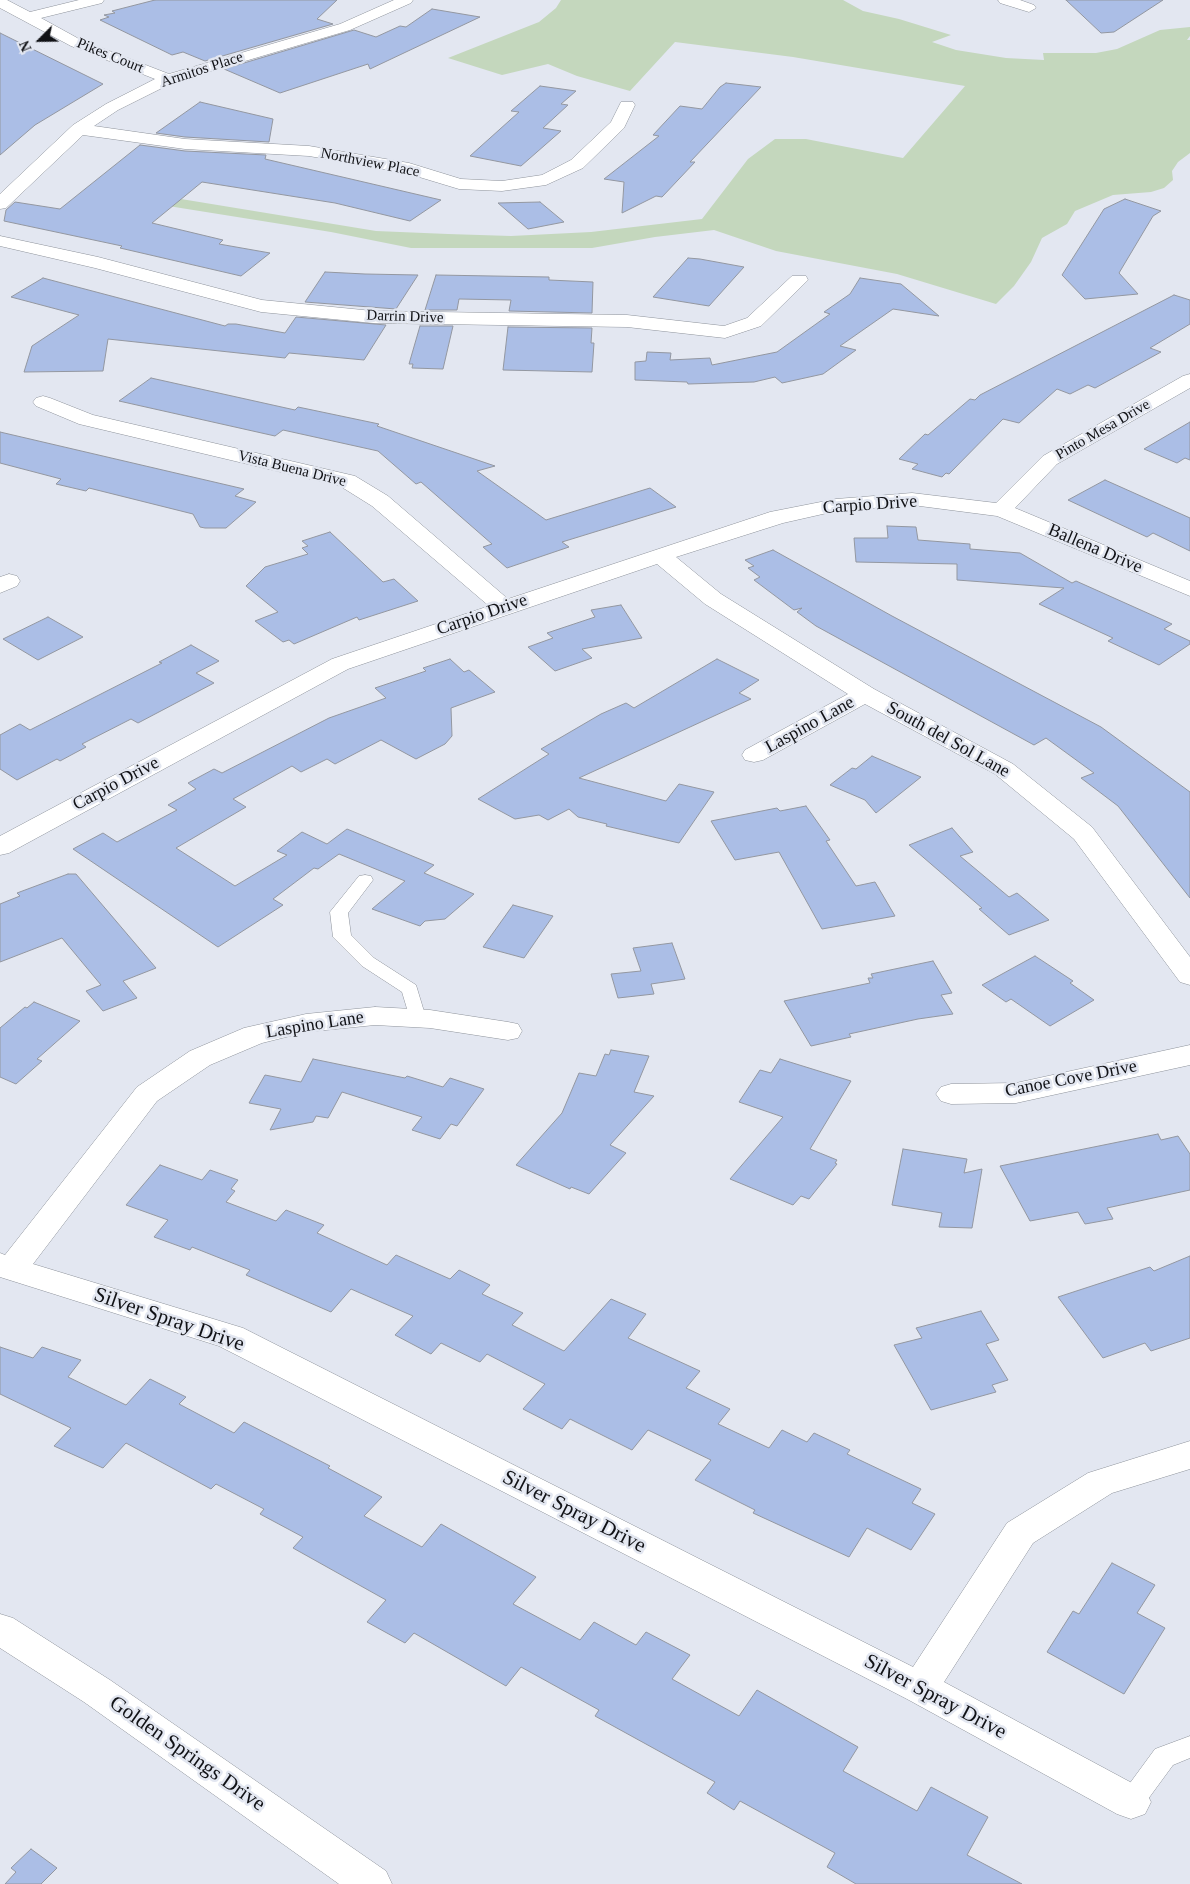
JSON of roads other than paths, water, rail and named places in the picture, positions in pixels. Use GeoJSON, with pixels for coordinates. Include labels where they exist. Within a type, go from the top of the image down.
{"type":"FeatureCollection","features":[{"type":"Feature","properties":{"kind":"street"},"geometry":{"type":"LineString","coordinates":[[27,17],[97,0]]}},
{"type":"Feature","properties":{"kind":"street","name":"Armitos Place"},"geometry":{"type":"LineString","coordinates":[[0,204],[79,130],[112,108],[168,79],[345,27],[406,0]]}},
{"type":"Feature","properties":{"kind":"street"},"geometry":{"type":"LineString","coordinates":[[1005,0],[1029,8]]}},
{"type":"Feature","properties":{"kind":"street","name":"Pikes Court"},"geometry":{"type":"LineString","coordinates":[[0,2],[76,42],[168,79]]}},
{"type":"Feature","properties":{"kind":"street","name":"Northview Place"},"geometry":{"type":"LineString","coordinates":[[79,130],[185,144],[309,151],[408,168],[458,184],[502,186],[546,180],[577,164],[618,124],[626,105]]}},
{"type":"Feature","properties":{"kind":"street","name":"Darrin Drive"},"geometry":{"type":"LineString","coordinates":[[0,241],[98,263],[261,306],[372,317],[627,321],[725,332],[754,322],[799,280]]}},
{"type":"Feature","properties":{"kind":"street","name":"Pinto Mesa Drive"},"geometry":{"type":"LineString","coordinates":[[1000,510],[1050,460],[1186,386]]}},
{"type":"Feature","properties":{"kind":"street","name":"Vista Buena Drive"},"geometry":{"type":"LineString","coordinates":[[43,402],[86,420],[347,481],[380,502],[504,607]]}},
{"type":"Feature","properties":{"kind":"street","name":"Carpio Drive"},"geometry":{"type":"LineString","coordinates":[[0,847],[340,664],[504,607],[778,518],[836,505],[912,499],[1000,510]]}},
{"type":"Feature","properties":{"kind":"street","name":"Ballena Drive"},"geometry":{"type":"LineString","coordinates":[[1000,510],[1190,589]]}},
{"type":"Feature","properties":{"kind":"street","name":"South del Sol Lane"},"geometry":{"type":"LineString","coordinates":[[660,555],[713,599],[866,694],[1004,769],[1083,833],[1190,976]]}},
{"type":"Feature","properties":{"kind":"street","name":"Laspino Lane"},"geometry":{"type":"LineString","coordinates":[[754,755],[866,694]]}},
{"type":"Feature","properties":{"kind":"street","name":"Laspino Lane"},"geometry":{"type":"LineString","coordinates":[[6,1266],[147,1094],[200,1058],[254,1035],[306,1023],[375,1016],[417,1018],[508,1031]]}},
{"type":"Feature","properties":{"kind":"street","name":"Canoe Cove Drive"},"geometry":{"type":"LineString","coordinates":[[951,1094],[1016,1093],[1190,1055]]}},
{"type":"Feature","properties":{"kind":"street","name":"Silver Spray Drive"},"geometry":{"type":"LineString","coordinates":[[6,1266],[231,1337],[920,1688],[1131,1802]]}},
{"type":"Feature","properties":{"kind":"street"},"geometry":{"type":"LineString","coordinates":[[920,1688],[1020,1533],[1100,1483],[1190,1455]]}},
{"type":"Feature","properties":{"kind":"street","name":"Golden Springs Drive"},"geometry":{"type":"LineString","coordinates":[[0,1628],[97,1691],[372,1884]]}},
{"type":"Feature","properties":{"kind":"lane"},"geometry":{"type":"LineString","coordinates":[[365,880],[339,912],[342,937],[368,962],[410,990],[417,1018]]}},
{"type":"Feature","properties":{"kind":"lane"},"geometry":{"type":"LineString","coordinates":[[1131,1802],[1164,1757],[1190,1747]]}}]}
